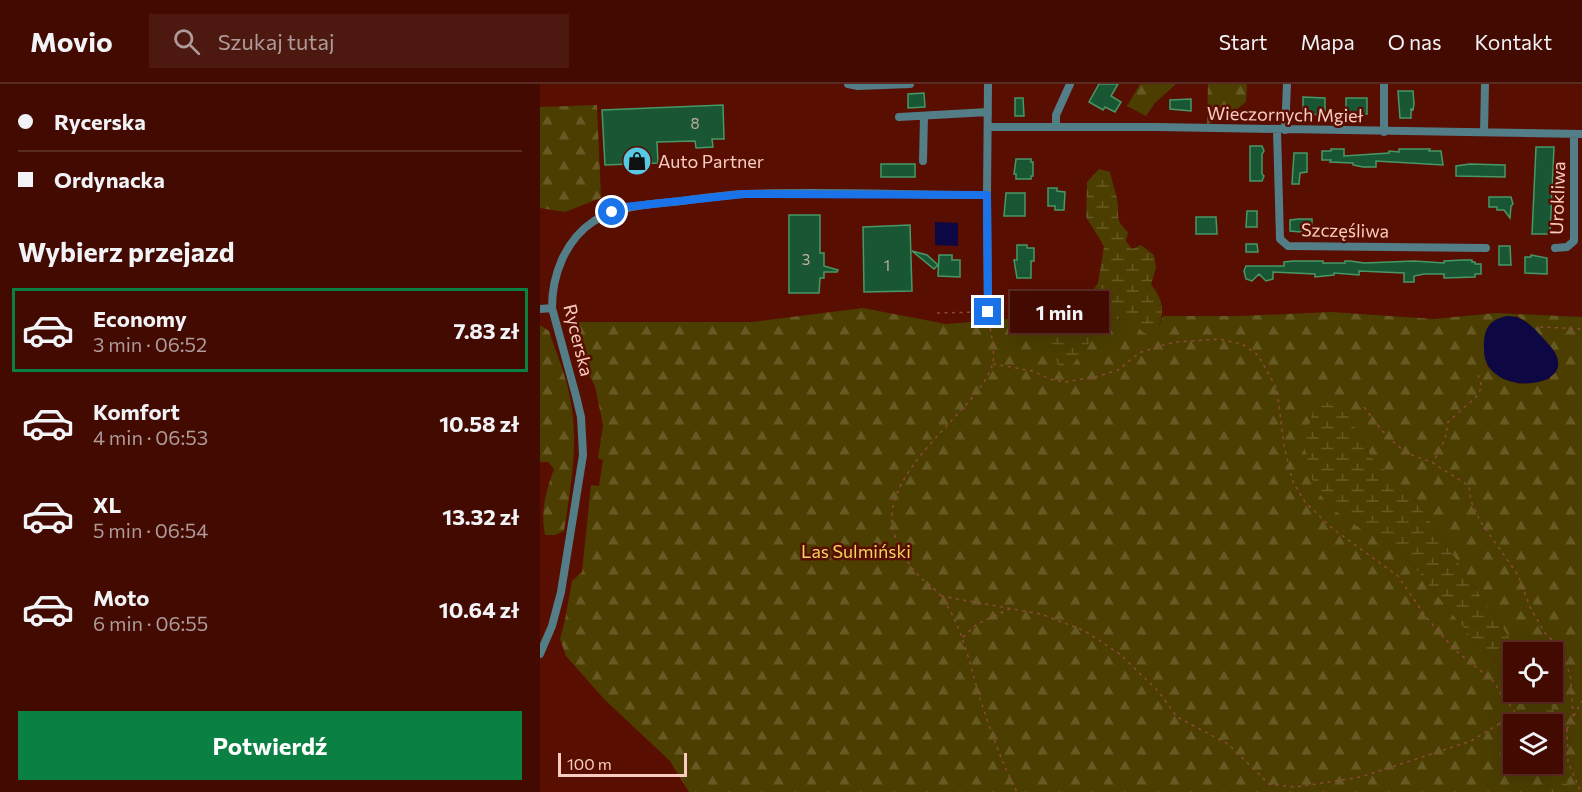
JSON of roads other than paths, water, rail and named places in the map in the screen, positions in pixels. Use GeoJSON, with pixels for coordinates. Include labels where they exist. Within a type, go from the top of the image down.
{"type":"FeatureCollection","features":[{"type":"Feature","properties":{"kind":"street"},"geometry":{"type":"LineString","coordinates":[[848,84],[910,84]]}},
{"type":"Feature","properties":{"kind":"street"},"geometry":{"type":"LineString","coordinates":[[988,84],[988,312]]}},
{"type":"Feature","properties":{"kind":"street"},"geometry":{"type":"LineString","coordinates":[[1056,127],[1056,116],[1070,84]]}},
{"type":"Feature","properties":{"kind":"street","name":"Szczęśliwa"},"geometry":{"type":"LineString","coordinates":[[1287,84],[1281,130],[1280,239],[1288,246],[1486,248]]}},
{"type":"Feature","properties":{"kind":"street"},"geometry":{"type":"LineString","coordinates":[[1384,84],[1384,132]]}},
{"type":"Feature","properties":{"kind":"street"},"geometry":{"type":"LineString","coordinates":[[1484,132],[1485,84]]}},
{"type":"Feature","properties":{"kind":"street"},"geometry":{"type":"LineString","coordinates":[[899,117],[988,112]]}},
{"type":"Feature","properties":{"kind":"street"},"geometry":{"type":"LineString","coordinates":[[924,116],[924,161]]}},
{"type":"Feature","properties":{"kind":"street","name":"Wieczornych Mgieł"},"geometry":{"type":"LineString","coordinates":[[988,127],[1578,135]]}},
{"type":"Feature","properties":{"kind":"street","name":"Urokliwa"},"geometry":{"type":"LineString","coordinates":[[1555,248],[1568,248],[1574,241],[1578,135]]}},
{"type":"Feature","properties":{"kind":"street","name":"Rycerska"},"geometry":{"type":"LineString","coordinates":[[540,654],[552,626],[561,592],[584,455],[581,417],[552,308],[555,277],[560,263],[574,241],[592,223],[625,207],[744,194],[987,195]]}},
{"type":"Feature","properties":{"kind":"street"},"geometry":{"type":"LineString","coordinates":[[540,309],[552,308]]}},
{"type":"Feature","properties":{"kind":"place","name":"Auto Partner"},"geometry":{"type":"Point","coordinates":[637,161]}},
{"type":"Feature","properties":{"kind":"park label","name":"Las Sulmiński"},"geometry":{"type":"Point","coordinates":[856,551]}}]}
